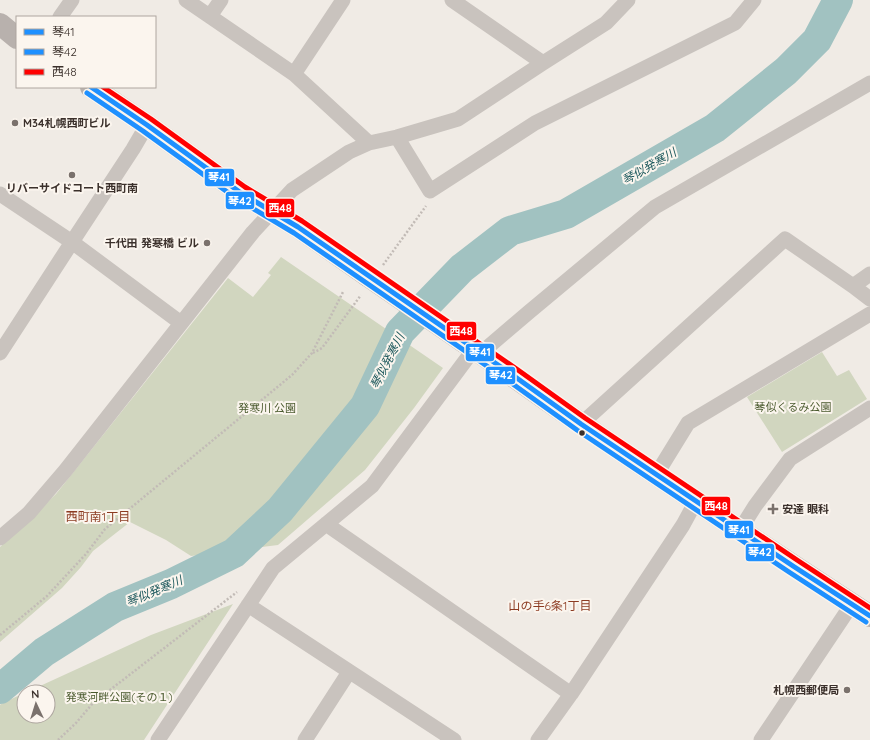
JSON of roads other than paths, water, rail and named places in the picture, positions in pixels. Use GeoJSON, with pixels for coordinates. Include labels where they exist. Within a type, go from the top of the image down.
{"type":"FeatureCollection","features":[{"type":"Feature","properties":{"kind":"main road"},"geometry":{"type":"LineString","coordinates":[[92,88],[241,193],[298,226],[581,424],[870,616]]}},
{"type":"Feature","properties":{"kind":"street"},"geometry":{"type":"LineString","coordinates":[[61,16],[72,0]]}},
{"type":"Feature","properties":{"kind":"street"},"geometry":{"type":"LineString","coordinates":[[186,0],[294,74],[369,143]]}},
{"type":"Feature","properties":{"kind":"street"},"geometry":{"type":"LineString","coordinates":[[210,16],[221,0]]}},
{"type":"Feature","properties":{"kind":"street"},"geometry":{"type":"LineString","coordinates":[[294,74],[343,0]]}},
{"type":"Feature","properties":{"kind":"street"},"geometry":{"type":"LineString","coordinates":[[452,0],[543,63]]}},
{"type":"Feature","properties":{"kind":"street"},"geometry":{"type":"LineString","coordinates":[[0,538],[29,513],[65,471],[252,232],[292,190],[349,152],[369,143],[397,137],[458,119],[606,23],[628,0]]}},
{"type":"Feature","properties":{"kind":"street"},"geometry":{"type":"LineString","coordinates":[[397,137],[430,191],[535,123],[735,24],[754,0]]}},
{"type":"Feature","properties":{"kind":"street"},"geometry":{"type":"LineString","coordinates":[[158,740],[273,568],[372,486],[473,348],[529,312],[655,207],[870,83]]}},
{"type":"Feature","properties":{"kind":"street"},"geometry":{"type":"LineString","coordinates":[[3,343],[134,149],[146,125]]}},
{"type":"Feature","properties":{"kind":"street"},"geometry":{"type":"LineString","coordinates":[[0,194],[72,242],[181,323]]}},
{"type":"Feature","properties":{"kind":"street"},"geometry":{"type":"LineString","coordinates":[[581,424],[785,239],[870,299]]}},
{"type":"Feature","properties":{"kind":"street"},"geometry":{"type":"LineString","coordinates":[[853,286],[870,274]]}},
{"type":"Feature","properties":{"kind":"street"},"geometry":{"type":"LineString","coordinates":[[656,474],[688,423],[870,314]]}},
{"type":"Feature","properties":{"kind":"street"},"geometry":{"type":"LineString","coordinates":[[740,530],[790,459],[870,408]]}},
{"type":"Feature","properties":{"kind":"street"},"geometry":{"type":"LineString","coordinates":[[538,740],[571,694],[683,525],[696,501]]}},
{"type":"Feature","properties":{"kind":"street"},"geometry":{"type":"LineString","coordinates":[[326,524],[571,694]]}},
{"type":"Feature","properties":{"kind":"street"},"geometry":{"type":"LineString","coordinates":[[761,740],[852,604]]}},
{"type":"Feature","properties":{"kind":"street"},"geometry":{"type":"LineString","coordinates":[[248,606],[454,740]]}},
{"type":"Feature","properties":{"kind":"street"},"geometry":{"type":"LineString","coordinates":[[305,740],[349,672]]}},
{"type":"Feature","properties":{"kind":"waterway","name":"琴似発寒川"},"geometry":{"type":"LineString","coordinates":[[0,689],[44,652],[115,607],[171,584],[234,553],[280,510],[365,406],[400,332],[462,268],[510,231],[566,214],[715,128],[786,71],[817,40],[838,0]]}},
{"type":"Feature","properties":{"kind":"place","name":"M34札幌西町ビル"},"geometry":{"type":"Point","coordinates":[15,123]}},
{"type":"Feature","properties":{"kind":"place","name":"リバーサイドコート西町南"},"geometry":{"type":"Point","coordinates":[72,175]}},
{"type":"Feature","properties":{"kind":"place","name":"千代田 発寒橋 ビル"},"geometry":{"type":"Point","coordinates":[207,243]}},
{"type":"Feature","properties":{"kind":"place","name":"安達 眼科"},"geometry":{"type":"Point","coordinates":[773,509]}},
{"type":"Feature","properties":{"kind":"place","name":"札幌西郵便局"},"geometry":{"type":"Point","coordinates":[847,690]}},
{"type":"Feature","properties":{"kind":"district","name":"西町南1丁目"},"geometry":{"type":"Point","coordinates":[98,516]}},
{"type":"Feature","properties":{"kind":"district","name":"山の手6条1丁目"},"geometry":{"type":"Point","coordinates":[550,605]}},
{"type":"Feature","properties":{"kind":"park label","name":"琴似くるみ公園"},"geometry":{"type":"Point","coordinates":[793,407]}},
{"type":"Feature","properties":{"kind":"park label","name":"発寒川 公園"},"geometry":{"type":"Point","coordinates":[267,408]}},
{"type":"Feature","properties":{"kind":"park label","name":"発寒河畔公園(その１)"},"geometry":{"type":"Point","coordinates":[119,697]}}]}
